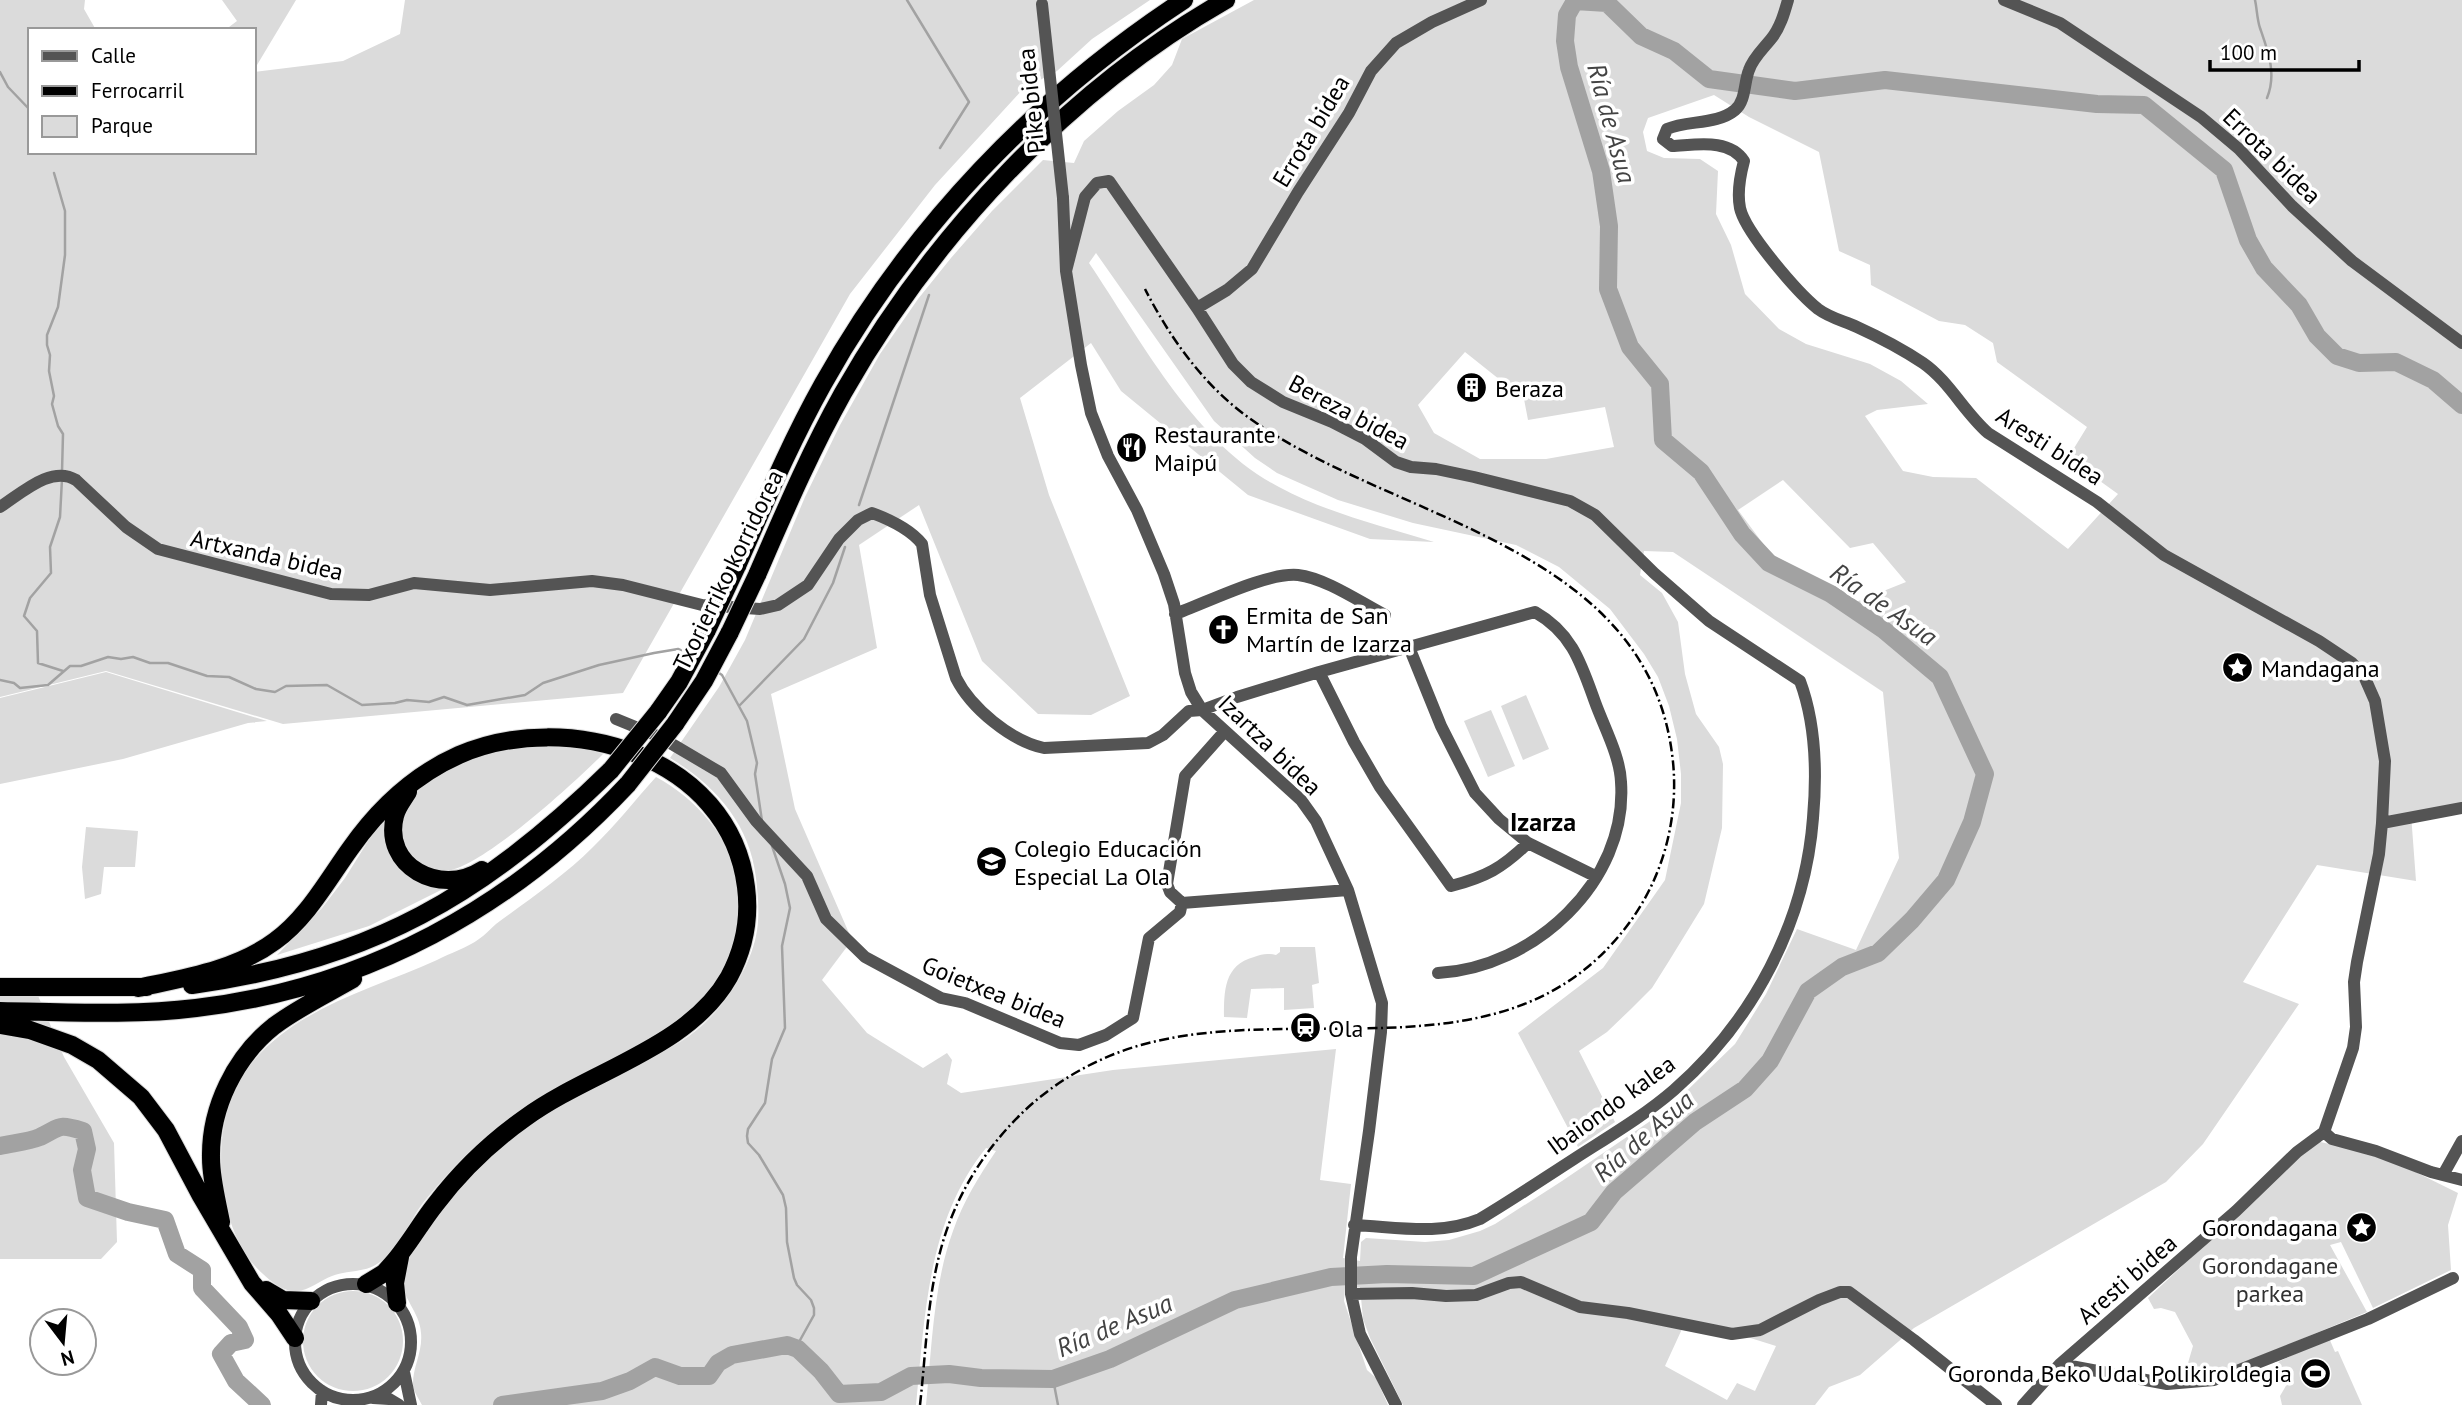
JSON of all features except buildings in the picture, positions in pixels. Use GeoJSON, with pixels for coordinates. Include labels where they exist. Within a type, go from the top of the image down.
{"type":"FeatureCollection","features":[{"type":"Feature","properties":{"kind":"highway","name":"Txorierriko korridorea"},"geometry":{"type":"LineString","coordinates":[[0,987],[138,988],[192,985],[265,974],[340,952],[376,938],[433,910],[488,877],[527,846],[576,805],[611,770],[679,682],[707,630],[778,472],[814,401],[876,299],[910,253],[978,172],[1047,105],[1107,55],[1184,0]]}},
{"type":"Feature","properties":{"kind":"highway","name":"Txorierriko korridorea"},"geometry":{"type":"LineString","coordinates":[[0,1010],[119,1013],[205,1007],[314,984],[398,953],[442,931],[510,889],[568,844],[628,784],[675,724],[704,681],[843,392],[901,301],[961,223],[1017,162],[1082,104],[1146,52],[1226,0]]}},
{"type":"Feature","properties":{"kind":"highway"},"geometry":{"type":"LineString","coordinates":[[138,988],[203,974],[251,955],[275,941],[297,922],[324,888],[351,846],[391,799],[440,765],[496,743],[531,737],[586,740],[636,753],[649,758],[685,782],[710,805],[727,828],[745,877],[745,934],[735,965],[722,989],[700,1013],[656,1045],[554,1098],[498,1139],[452,1183],[384,1273],[366,1284]]}},
{"type":"Feature","properties":{"kind":"highway"},"geometry":{"type":"LineString","coordinates":[[416,780],[398,806],[393,828],[399,850],[415,870],[437,881],[457,880],[475,874],[500,858],[527,846]]}},
{"type":"Feature","properties":{"kind":"highway"},"geometry":{"type":"LineString","coordinates":[[223,1230],[212,1174],[211,1145],[217,1112],[235,1070],[247,1053],[275,1026],[398,953]]}},
{"type":"Feature","properties":{"kind":"highway"},"geometry":{"type":"LineString","coordinates":[[0,1025],[30,1030],[63,1041],[98,1060],[121,1078],[153,1111],[253,1283],[295,1338]]}},
{"type":"Feature","properties":{"kind":"highway"},"geometry":{"type":"LineString","coordinates":[[397,1303],[395,1283],[401,1253]]}},
{"type":"Feature","properties":{"kind":"highway"},"geometry":{"type":"LineString","coordinates":[[238,1258],[275,1297],[292,1302],[311,1301]]}},
{"type":"Feature","properties":{"kind":"street","name":"Errota bidea"},"geometry":{"type":"LineString","coordinates":[[1197,308],[1227,290],[1252,269],[1349,113],[1371,71],[1396,43],[1432,22],[1481,0]]}},
{"type":"Feature","properties":{"kind":"street","name":"Aresti bidea"},"geometry":{"type":"LineString","coordinates":[[1788,0],[1773,37],[1758,53],[1747,75],[1742,99],[1735,110],[1720,117],[1676,125],[1667,129],[1663,139],[1672,146],[1716,144],[1739,153],[1744,161],[1738,197],[1740,211],[1748,228],[1817,308],[1924,364],[1936,373],[1973,419],[1988,433],[2097,502],[2164,555],[2319,641],[2360,670],[2375,701],[2385,761],[2379,854],[2354,982],[2357,1007],[2353,1048],[2324,1132],[2297,1152],[2236,1211],[2060,1364],[2023,1405]]}},
{"type":"Feature","properties":{"kind":"street","name":"Errota bidea"},"geometry":{"type":"LineString","coordinates":[[2004,0],[2060,23],[2201,117],[2239,149],[2292,206],[2352,261],[2462,343]]}},
{"type":"Feature","properties":{"kind":"street","name":"Pike bidea"},"geometry":{"type":"LineString","coordinates":[[1042,2],[1063,198]]}},
{"type":"Feature","properties":{"kind":"street","name":"Bereza bidea"},"geometry":{"type":"LineString","coordinates":[[1066,271],[1085,197],[1097,183],[1109,181],[1233,364],[1251,382],[1283,402],[1365,439],[1396,462],[1474,477],[1570,501],[1595,515],[1709,621],[1800,681]]}},
{"type":"Feature","properties":{"kind":"street","name":"Izartza bidea"},"geometry":{"type":"LineString","coordinates":[[1063,198],[1066,271],[1091,413],[1108,456],[1149,536],[1174,604],[1185,673],[1191,692],[1202,710],[1308,808],[1348,890],[1376,979],[1382,1011],[1369,1131],[1354,1225],[1351,1292],[1360,1334],[1396,1405]]}},
{"type":"Feature","properties":{"kind":"street","name":"Artxanda bidea"},"geometry":{"type":"LineString","coordinates":[[0,507],[45,479],[67,475],[76,480],[139,538],[158,549],[331,594],[369,595],[414,583],[490,590],[592,580],[702,605],[760,609],[778,604],[808,585],[839,539],[858,520],[872,513],[908,532],[922,544],[930,595],[956,678],[962,689],[979,707],[1017,739],[1044,748],[1148,743],[1163,735],[1189,711],[1202,710]]}},
{"type":"Feature","properties":{"kind":"street"},"geometry":{"type":"LineString","coordinates":[[1175,614],[1261,580],[1298,575],[1316,579],[1385,615]]}},
{"type":"Feature","properties":{"kind":"street"},"geometry":{"type":"LineString","coordinates":[[1202,710],[1319,672],[1535,612],[1552,622],[1564,634],[1579,658],[1616,759],[1621,781],[1619,825],[1607,861],[1575,907],[1544,935],[1501,960],[1457,972],[1438,973]]}},
{"type":"Feature","properties":{"kind":"street"},"geometry":{"type":"LineString","coordinates":[[1409,647],[1441,726],[1475,793],[1528,844],[1595,876]]}},
{"type":"Feature","properties":{"kind":"street"},"geometry":{"type":"LineString","coordinates":[[1319,672],[1380,787],[1451,886],[1480,879],[1507,862],[1528,844]]}},
{"type":"Feature","properties":{"kind":"street","name":"Ibaiondo kalea"},"geometry":{"type":"LineString","coordinates":[[1354,1225],[1432,1230],[1464,1226],[1480,1220],[1654,1106],[1693,1072],[1720,1043],[1755,995],[1772,966],[1790,924],[1803,882],[1812,837],[1815,775],[1811,730],[1800,681]]}},
{"type":"Feature","properties":{"kind":"street","name":"Goietxea bidea"},"geometry":{"type":"LineString","coordinates":[[616,719],[660,737],[721,773],[757,821],[807,876],[826,919],[865,957],[941,998],[965,1003],[1060,1044],[1079,1045],[1107,1035],[1133,1018],[1149,938],[1180,912],[1182,903]]}},
{"type":"Feature","properties":{"kind":"street"},"geometry":{"type":"LineString","coordinates":[[1225,731],[1185,776],[1167,884],[1170,892],[1182,903],[1348,890]]}},
{"type":"Feature","properties":{"kind":"street"},"geometry":{"type":"LineString","coordinates":[[2382,823],[2462,808]]}},
{"type":"Feature","properties":{"kind":"street"},"geometry":{"type":"LineString","coordinates":[[2324,1132],[2332,1139],[2462,1180]]}},
{"type":"Feature","properties":{"kind":"street"},"geometry":{"type":"LineString","coordinates":[[2443,1175],[2462,1141]]}},
{"type":"Feature","properties":{"kind":"street"},"geometry":{"type":"LineString","coordinates":[[2060,1364],[2167,1384],[2214,1380],[2368,1319],[2453,1278]]}},
{"type":"Feature","properties":{"kind":"street"},"geometry":{"type":"LineString","coordinates":[[1351,1292],[1476,1295],[1509,1283],[1521,1282],[1580,1307],[1628,1313],[1732,1334],[1760,1330],[1819,1300],[1840,1292],[1849,1292],[1996,1405]]}},
{"type":"Feature","properties":{"kind":"street"},"geometry":{"type":"LineString","coordinates":[[370,1398],[383,1392],[404,1372],[409,1361],[412,1336],[410,1324],[397,1303],[377,1288],[366,1284],[341,1284],[311,1301],[297,1324],[296,1353],[301,1368],[310,1381],[322,1391],[344,1402],[380,1397],[399,1405]]}},
{"type":"Feature","properties":{"kind":"street"},"geometry":{"type":"LineString","coordinates":[[404,1372],[411,1405]]}},
{"type":"Feature","properties":{"kind":"street"},"geometry":{"type":"LineString","coordinates":[[321,1405],[322,1391]]}},
{"type":"Feature","properties":{"kind":"green space"},"geometry":{"type":"Polygon","coordinates":[[[0,0],[85,0],[84,9],[95,28],[28,28],[28,154],[256,154],[256,72],[343,61],[400,34],[405,0],[1150,0],[1092,39],[1057,71],[1023,89],[935,185],[850,294],[623,693],[283,724],[106,671],[0,697],[0,0]]]}},
{"type":"Feature","properties":{"kind":"green space"},"geometry":{"type":"Polygon","coordinates":[[[222,0],[296,0],[256,67],[256,28],[228,28],[237,21],[222,0]]]}},
{"type":"Feature","properties":{"kind":"green space"},"geometry":{"type":"Polygon","coordinates":[[[1254,0],[2462,0],[2462,804],[2411,814],[2416,881],[2317,865],[2243,982],[2299,1004],[2203,1144],[2166,1182],[1914,1328],[1860,1375],[1829,1387],[1815,1405],[1403,1405],[1363,1319],[1360,1287],[1345,1288],[1344,1301],[1367,1370],[1376,1378],[1388,1405],[926,1405],[941,1273],[962,1210],[996,1151],[986,1148],[966,1176],[951,1206],[940,1238],[932,1270],[922,1338],[916,1405],[422,1405],[413,1386],[420,1347],[420,1325],[401,1278],[404,1262],[424,1231],[472,1173],[522,1129],[553,1109],[680,1042],[706,1022],[728,996],[752,951],[756,936],[758,900],[752,858],[746,840],[728,808],[702,781],[670,758],[719,687],[745,640],[805,497],[840,425],[880,354],[918,299],[992,211],[1043,160],[1074,163],[1084,141],[1118,111],[1154,85],[1172,65],[1182,39],[1254,0]],[[1714,95],[1648,118],[1643,132],[1647,151],[1664,158],[1700,159],[1718,171],[1716,214],[1731,245],[1745,294],[1779,329],[1806,344],[1870,364],[1901,381],[1928,404],[1877,410],[1865,416],[1903,471],[1933,477],[1976,478],[2068,549],[2118,494],[2068,458],[2087,427],[1997,362],[1993,343],[1965,325],[1939,321],[1871,285],[1870,265],[1839,251],[1819,152],[1749,117],[1714,95]],[[1096,253],[1089,263],[1150,356],[1195,417],[1249,468],[1279,487],[1316,504],[1434,542],[1370,539],[1248,495],[1121,391],[1091,343],[1020,398],[1049,495],[1130,696],[1091,715],[1038,714],[982,661],[919,505],[859,545],[877,648],[771,694],[795,809],[852,940],[822,980],[867,1033],[923,1068],[947,1053],[952,1060],[947,1084],[961,1093],[1113,1070],[1336,1049],[1320,1180],[1351,1184],[1343,1258],[1360,1261],[1361,1242],[1366,1238],[1425,1242],[1449,1240],[1480,1231],[1562,1181],[1668,1109],[1735,1044],[1766,994],[1797,929],[1856,950],[1899,858],[1883,692],[1673,552],[1644,551],[1640,575],[1662,593],[1678,622],[1685,674],[1696,714],[1719,747],[1723,764],[1722,828],[1704,904],[1652,988],[1607,1032],[1579,1051],[1615,1122],[1578,1147],[1518,1033],[1603,968],[1665,880],[1681,803],[1681,774],[1677,739],[1658,677],[1610,609],[1559,567],[1516,545],[1413,523],[1338,500],[1277,473],[1255,458],[1214,421],[1096,253]],[[1465,352],[1418,405],[1434,433],[1480,459],[1546,459],[1614,447],[1605,407],[1528,420],[1524,399],[1465,352]],[[1783,480],[1738,510],[1770,553],[1856,602],[1906,582],[1873,543],[1850,548],[1783,480]],[[1682,1329],[1665,1366],[1727,1400],[1737,1383],[1755,1391],[1776,1346],[1744,1336],[1682,1329]]]}},
{"type":"Feature","properties":{"kind":"green space"},"geometry":{"type":"Polygon","coordinates":[[[106,672],[267,721],[248,723],[123,759],[0,784],[0,698],[106,672]]]}},
{"type":"Feature","properties":{"kind":"green space"},"geometry":{"type":"Polygon","coordinates":[[[1526,695],[1549,749],[1523,760],[1501,706],[1526,695]]]}},
{"type":"Feature","properties":{"kind":"green space"},"geometry":{"type":"Polygon","coordinates":[[[1491,710],[1515,766],[1488,777],[1464,721],[1491,710]]]}},
{"type":"Feature","properties":{"kind":"green space"},"geometry":{"type":"Polygon","coordinates":[[[540,745],[583,747],[603,754],[528,821],[483,855],[447,871],[426,868],[418,862],[405,844],[401,822],[407,804],[423,786],[438,774],[466,760],[540,745]]]}},
{"type":"Feature","properties":{"kind":"green space"},"geometry":{"type":"Polygon","coordinates":[[[656,777],[684,796],[709,821],[720,836],[735,867],[739,909],[737,932],[722,973],[709,991],[694,1008],[655,1037],[557,1090],[479,1143],[438,1185],[391,1252],[377,1264],[332,1276],[301,1291],[287,1290],[274,1283],[247,1255],[234,1232],[226,1205],[222,1176],[225,1119],[233,1094],[245,1072],[263,1050],[308,1017],[479,939],[582,858],[656,777]]]}},
{"type":"Feature","properties":{"kind":"green space"},"geometry":{"type":"Polygon","coordinates":[[[380,822],[385,824],[389,850],[400,869],[417,882],[443,889],[369,926],[277,955],[322,908],[345,878],[380,822]]]}},
{"type":"Feature","properties":{"kind":"green space"},"geometry":{"type":"Polygon","coordinates":[[[86,827],[138,831],[135,867],[104,867],[101,894],[85,899],[82,867],[86,827]]]}},
{"type":"Feature","properties":{"kind":"green space"},"geometry":{"type":"Polygon","coordinates":[[[1280,947],[1315,947],[1319,983],[1312,985],[1314,1008],[1284,1010],[1284,988],[1251,989],[1247,1018],[1224,1017],[1224,998],[1231,973],[1244,961],[1262,955],[1276,955],[1280,952],[1280,947]]]}},
{"type":"Feature","properties":{"kind":"green space"},"geometry":{"type":"Polygon","coordinates":[[[36,991],[64,1057],[114,1143],[117,1242],[101,1259],[0,1259],[0,992],[36,991]]]}},
{"type":"Feature","properties":{"kind":"green space","name":"Gorondagane parkea"},"geometry":{"type":"Polygon","coordinates":[[[2316,1141],[2383,1156],[2458,1193],[2448,1225],[2451,1270],[2373,1308],[2341,1242],[2330,1245],[2367,1312],[2212,1376],[2176,1381],[2159,1377],[2188,1363],[2193,1346],[2175,1312],[2154,1309],[2148,1298],[2316,1141]]]}},
{"type":"Feature","properties":{"kind":"green space"},"geometry":{"type":"Polygon","coordinates":[[[353,1291],[381,1299],[395,1313],[403,1341],[395,1369],[381,1383],[353,1391],[325,1383],[311,1369],[303,1341],[311,1313],[325,1299],[353,1291]]]}},
{"type":"Feature","properties":{"kind":"green space","name":"Goronda Beko Udal Polikiroldegia"},"geometry":{"type":"Polygon","coordinates":[[[2329,1338],[2335,1352],[2338,1351],[2362,1405],[2282,1405],[2280,1396],[2287,1384],[2278,1362],[2329,1338]]]}},
{"type":"Feature","properties":{"kind":"waterway"},"geometry":{"type":"LineString","coordinates":[[907,0],[969,102],[940,148]]}},
{"type":"Feature","properties":{"kind":"waterway"},"geometry":{"type":"LineString","coordinates":[[2255,0],[2271,71],[2267,98]]}},
{"type":"Feature","properties":{"kind":"waterway","name":"Ría de Asua"},"geometry":{"type":"LineString","coordinates":[[502,1405],[602,1391],[630,1381],[655,1367],[680,1376],[709,1376],[718,1363],[732,1355],[787,1345],[798,1349],[821,1371],[839,1394],[881,1392],[911,1376],[949,1374],[981,1378],[1053,1379],[1110,1359],[1235,1300],[1331,1277],[1387,1274],[1474,1276],[1591,1222],[1614,1192],[1695,1122],[1745,1089],[1770,1061],[1808,991],[1842,967],[1878,953],[1912,920],[1946,880],[1972,822],[1985,774],[1940,677],[1884,630],[1831,594],[1769,563],[1742,534],[1701,472],[1663,440],[1660,384],[1630,347],[1608,289],[1609,226],[1601,171],[1569,67],[1565,41],[1567,15],[1575,1],[1607,3],[1641,36],[1674,51],[1709,79],[1795,91],[1885,80],[2097,104],[2144,105],[2224,170],[2248,240],[2264,268],[2299,305],[2317,336],[2337,356],[2359,363],[2396,362],[2433,380],[2462,405]]}},
{"type":"Feature","properties":{"kind":"waterway"},"geometry":{"type":"LineString","coordinates":[[0,72],[8,87],[28,108]]}},
{"type":"Feature","properties":{"kind":"waterway"},"geometry":{"type":"LineString","coordinates":[[54,173],[65,211],[65,255],[58,307],[47,335],[47,345],[54,396],[52,404],[63,434],[62,472]]}},
{"type":"Feature","properties":{"kind":"waterway"},"geometry":{"type":"LineString","coordinates":[[859,505],[929,295]]}},
{"type":"Feature","properties":{"kind":"waterway"},"geometry":{"type":"LineString","coordinates":[[62,479],[60,517],[50,547],[51,573],[30,598],[24,616],[37,631],[38,663],[63,671]]}},
{"type":"Feature","properties":{"kind":"waterway"},"geometry":{"type":"LineString","coordinates":[[740,705],[804,639],[833,583],[845,547]]}},
{"type":"Feature","properties":{"kind":"waterway"},"geometry":{"type":"LineString","coordinates":[[0,680],[14,683],[20,688],[48,685],[70,666],[81,666],[108,657],[133,657],[150,663],[168,663],[207,676],[229,677],[256,689],[275,692],[286,686],[327,685],[362,705],[407,700],[429,702],[444,697],[467,705],[525,695],[543,683],[599,665],[678,649],[687,653]]}},
{"type":"Feature","properties":{"kind":"waterway"},"geometry":{"type":"LineString","coordinates":[[716,671],[722,675],[747,721],[757,763],[755,774],[762,821]]}},
{"type":"Feature","properties":{"kind":"waterway"},"geometry":{"type":"LineString","coordinates":[[772,846],[790,908],[782,946],[785,1028],[772,1059],[765,1103],[748,1129],[747,1136],[748,1143],[759,1155],[783,1195],[787,1242],[794,1278],[814,1308],[814,1315],[798,1349]]}},
{"type":"Feature","properties":{"kind":"waterway"},"geometry":{"type":"LineString","coordinates":[[0,1146],[35,1139],[60,1127],[83,1131],[87,1149],[82,1170],[87,1198],[128,1212],[165,1220],[177,1254],[202,1270],[202,1288],[239,1327],[245,1340],[231,1343],[221,1354],[236,1381],[262,1405]]}},
{"type":"Feature","properties":{"kind":"waterway"},"geometry":{"type":"LineString","coordinates":[[1053,1379],[1058,1405]]}},
{"type":"Feature","properties":{"kind":"railway"},"geometry":{"type":"LineString","coordinates":[[920,1405],[933,1284],[942,1245],[955,1209],[972,1176],[994,1144],[1019,1116],[1060,1082],[1091,1064],[1124,1050],[1203,1033],[1397,1027],[1460,1021],[1520,1006],[1574,977],[1623,931],[1648,893],[1670,829],[1673,762],[1655,689],[1618,632],[1569,586],[1509,548],[1311,455],[1252,420],[1204,377],[1178,344],[1145,289]]}},
{"type":"Feature","properties":{"kind":"place","name":"Beraza"},"geometry":{"type":"Point","coordinates":[1472,388]}},
{"type":"Feature","properties":{"kind":"place","name":"Restaurante Maipú"},"geometry":{"type":"Point","coordinates":[1131,448]}},
{"type":"Feature","properties":{"kind":"place","name":"Ermita de San Martín de Izarza"},"geometry":{"type":"Point","coordinates":[1223,629]}},
{"type":"Feature","properties":{"kind":"place","name":"Mandagana"},"geometry":{"type":"Point","coordinates":[2238,668]}},
{"type":"Feature","properties":{"kind":"place","name":"Colegio Educación Especial La Ola"},"geometry":{"type":"Point","coordinates":[991,862]}},
{"type":"Feature","properties":{"kind":"place","name":"Ola"},"geometry":{"type":"Point","coordinates":[1305,1028]}},
{"type":"Feature","properties":{"kind":"place","name":"Gorondagana"},"geometry":{"type":"Point","coordinates":[2361,1227]}},
{"type":"Feature","properties":{"kind":"place","name":"Goronda Beko Udal Polikiroldegia"},"geometry":{"type":"Point","coordinates":[2315,1373]}},
{"type":"Feature","properties":{"kind":"district","name":"Izarza"},"geometry":{"type":"Point","coordinates":[1543,821]}}]}
